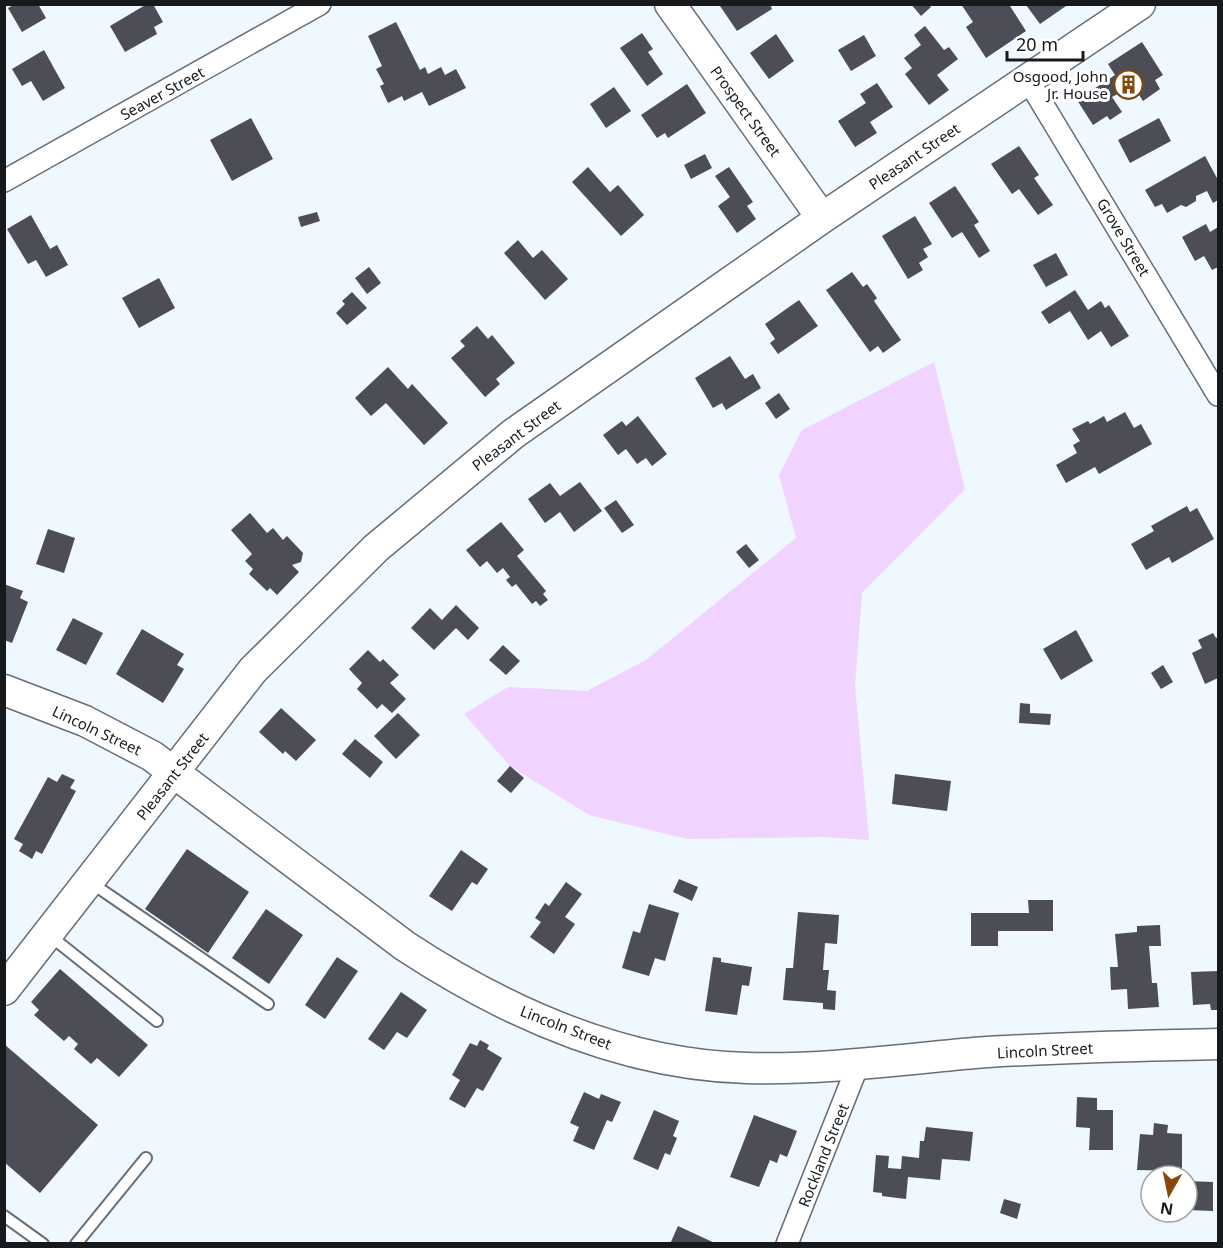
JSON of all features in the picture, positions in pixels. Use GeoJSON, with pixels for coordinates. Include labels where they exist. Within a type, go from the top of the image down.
{"type":"FeatureCollection","features":[{"type":"Feature","properties":{"kind":"street","name":"Seaver Street"},"geometry":{"type":"LineString","coordinates":[[4,181],[320,4]]}},
{"type":"Feature","properties":{"kind":"street","name":"Prospect Street"},"geometry":{"type":"LineString","coordinates":[[670,4],[822,218]]}},
{"type":"Feature","properties":{"kind":"street","name":"Pleasant Street"},"geometry":{"type":"LineString","coordinates":[[4,990],[176,772],[253,670],[376,548],[513,434],[822,218],[1140,4]]}},
{"type":"Feature","properties":{"kind":"street","name":"Grove Street"},"geometry":{"type":"LineString","coordinates":[[1028,80],[1218,395]]}},
{"type":"Feature","properties":{"kind":"street","name":"Lincoln Street"},"geometry":{"type":"LineString","coordinates":[[4,690],[102,729],[152,756],[405,946],[441,970],[521,1011],[579,1035],[638,1054],[695,1064],[746,1068],[858,1065],[975,1053],[1218,1044]]}},
{"type":"Feature","properties":{"kind":"street","name":"Rockland Street"},"geometry":{"type":"LineString","coordinates":[[788,1244],[858,1065]]}},
{"type":"Feature","properties":{"kind":"lane"},"geometry":{"type":"LineString","coordinates":[[90,882],[268,1004]]}},
{"type":"Feature","properties":{"kind":"lane"},"geometry":{"type":"LineString","coordinates":[[49,935],[157,1021]]}},
{"type":"Feature","properties":{"kind":"lane"},"geometry":{"type":"LineString","coordinates":[[76,1244],[146,1158]]}},
{"type":"Feature","properties":{"kind":"lane"},"geometry":{"type":"LineString","coordinates":[[4,1216],[43,1244]]}},
{"type":"Feature","properties":{"kind":"shaded area"},"geometry":{"type":"Polygon","coordinates":[[[934,362],[965,489],[862,593],[855,686],[869,840],[823,837],[687,839],[589,815],[510,766],[464,714],[508,687],[587,691],[646,660],[796,538],[779,475],[802,430],[934,362]]]}},
{"type":"Feature","properties":{"kind":"building"},"geometry":{"type":"Polygon","coordinates":[[[15,4],[38,4],[46,18],[22,32],[8,8],[15,4]]]}},
{"type":"Feature","properties":{"kind":"building"},"geometry":{"type":"Polygon","coordinates":[[[147,4],[153,4],[163,22],[154,27],[157,34],[125,52],[110,26],[147,4]]]}},
{"type":"Feature","properties":{"kind":"building"},"geometry":{"type":"Polygon","coordinates":[[[722,4],[770,4],[772,9],[737,31],[720,6],[722,4]]]}},
{"type":"Feature","properties":{"kind":"building"},"geometry":{"type":"Polygon","coordinates":[[[911,4],[928,4],[931,7],[921,16],[911,4]]]}},
{"type":"Feature","properties":{"kind":"building"},"geometry":{"type":"Polygon","coordinates":[[[961,4],[1013,4],[1010,6],[1026,31],[986,58],[966,27],[973,22],[961,4]]]}},
{"type":"Feature","properties":{"kind":"building"},"geometry":{"type":"Polygon","coordinates":[[[1026,5],[1065,5],[1066,6],[1040,24],[1026,5]]]}},
{"type":"Feature","properties":{"kind":"building"},"geometry":{"type":"Polygon","coordinates":[[[396,22],[420,70],[425,67],[428,74],[441,67],[445,75],[456,69],[466,88],[429,106],[422,92],[404,101],[402,96],[388,103],[380,86],[384,84],[376,69],[382,66],[368,36],[396,22]]]}},
{"type":"Feature","properties":{"kind":"building"},"geometry":{"type":"Polygon","coordinates":[[[925,26],[944,50],[949,47],[958,59],[937,75],[949,90],[929,105],[905,74],[912,68],[904,58],[921,45],[914,35],[925,26]]]}},
{"type":"Feature","properties":{"kind":"building"},"geometry":{"type":"Polygon","coordinates":[[[642,33],[653,49],[648,52],[663,74],[647,86],[620,48],[642,33]]]}},
{"type":"Feature","properties":{"kind":"building"},"geometry":{"type":"Polygon","coordinates":[[[776,34],[794,61],[769,79],[750,53],[776,34]]]}},
{"type":"Feature","properties":{"kind":"building"},"geometry":{"type":"Polygon","coordinates":[[[864,35],[876,56],[851,71],[838,50],[864,35]]]}},
{"type":"Feature","properties":{"kind":"building","name":"Osgood, John Jr. House"},"geometry":{"type":"Polygon","coordinates":[[[1142,42],[1163,75],[1155,80],[1160,89],[1143,101],[1136,90],[1127,97],[1123,91],[1112,97],[1122,112],[1110,120],[1107,116],[1093,125],[1077,100],[1115,75],[1108,64],[1142,42]]]}},
{"type":"Feature","properties":{"kind":"building"},"geometry":{"type":"Polygon","coordinates":[[[44,50],[65,88],[43,101],[31,81],[22,86],[12,69],[44,50]]]}},
{"type":"Feature","properties":{"kind":"building"},"geometry":{"type":"Polygon","coordinates":[[[877,83],[893,107],[870,122],[877,133],[855,147],[838,121],[866,103],[860,94],[877,83]]]}},
{"type":"Feature","properties":{"kind":"building"},"geometry":{"type":"Polygon","coordinates":[[[687,84],[706,113],[668,138],[665,133],[657,138],[641,115],[687,84]]]}},
{"type":"Feature","properties":{"kind":"building"},"geometry":{"type":"Polygon","coordinates":[[[614,87],[631,111],[606,128],[590,104],[614,87]]]}},
{"type":"Feature","properties":{"kind":"building"},"geometry":{"type":"Polygon","coordinates":[[[251,118],[273,159],[232,181],[210,140],[251,118]]]}},
{"type":"Feature","properties":{"kind":"building"},"geometry":{"type":"Polygon","coordinates":[[[1159,118],[1171,141],[1130,163],[1118,140],[1159,118]]]}},
{"type":"Feature","properties":{"kind":"building"},"geometry":{"type":"Polygon","coordinates":[[[1019,146],[1039,175],[1034,178],[1053,205],[1038,215],[1019,189],[1012,194],[991,164],[1019,146]]]}},
{"type":"Feature","properties":{"kind":"building"},"geometry":{"type":"Polygon","coordinates":[[[705,154],[712,168],[691,179],[684,165],[705,154]]]}},
{"type":"Feature","properties":{"kind":"building"},"geometry":{"type":"Polygon","coordinates":[[[1205,156],[1218,180],[1218,200],[1213,203],[1207,191],[1196,196],[1196,201],[1186,207],[1181,205],[1167,213],[1162,204],[1155,207],[1145,190],[1205,156]]]}},
{"type":"Feature","properties":{"kind":"building"},"geometry":{"type":"Polygon","coordinates":[[[588,167],[610,192],[618,185],[644,215],[621,236],[572,182],[588,167]]]}},
{"type":"Feature","properties":{"kind":"building"},"geometry":{"type":"Polygon","coordinates":[[[729,167],[753,202],[747,206],[756,219],[737,233],[718,206],[730,197],[715,176],[729,167]]]}},
{"type":"Feature","properties":{"kind":"building"},"geometry":{"type":"Polygon","coordinates":[[[955,186],[979,222],[974,225],[990,251],[979,258],[962,232],[952,238],[929,203],[955,186]]]}},
{"type":"Feature","properties":{"kind":"building"},"geometry":{"type":"Polygon","coordinates":[[[317,212],[320,221],[301,227],[298,217],[317,212]]]}},
{"type":"Feature","properties":{"kind":"building"},"geometry":{"type":"Polygon","coordinates":[[[31,215],[50,249],[57,245],[68,265],[46,277],[36,260],[28,264],[7,229],[31,215]]]}},
{"type":"Feature","properties":{"kind":"building"},"geometry":{"type":"Polygon","coordinates":[[[915,216],[932,244],[923,249],[928,257],[919,263],[923,270],[908,279],[882,236],[915,216]]]}},
{"type":"Feature","properties":{"kind":"building"},"geometry":{"type":"Polygon","coordinates":[[[1206,224],[1210,232],[1218,227],[1218,267],[1212,270],[1204,256],[1195,261],[1182,237],[1206,224]]]}},
{"type":"Feature","properties":{"kind":"building"},"geometry":{"type":"Polygon","coordinates":[[[518,240],[533,258],[542,250],[568,279],[545,300],[504,253],[518,240]]]}},
{"type":"Feature","properties":{"kind":"building"},"geometry":{"type":"Polygon","coordinates":[[[1056,253],[1068,275],[1046,287],[1033,265],[1056,253]]]}},
{"type":"Feature","properties":{"kind":"building"},"geometry":{"type":"Polygon","coordinates":[[[369,267],[381,283],[367,294],[355,278],[369,267]]]}},
{"type":"Feature","properties":{"kind":"building"},"geometry":{"type":"Polygon","coordinates":[[[852,272],[863,287],[867,284],[877,298],[874,301],[901,340],[883,353],[878,346],[870,352],[826,290],[852,272]]]}},
{"type":"Feature","properties":{"kind":"building"},"geometry":{"type":"Polygon","coordinates":[[[159,278],[175,308],[139,328],[122,298],[159,278]]]}},
{"type":"Feature","properties":{"kind":"building"},"geometry":{"type":"Polygon","coordinates":[[[1075,290],[1088,310],[1101,301],[1105,308],[1109,305],[1129,336],[1111,347],[1101,331],[1088,340],[1070,311],[1049,324],[1041,312],[1075,290]]]}},
{"type":"Feature","properties":{"kind":"building"},"geometry":{"type":"Polygon","coordinates":[[[352,292],[367,308],[347,325],[336,313],[345,304],[342,301],[352,292]]]}},
{"type":"Feature","properties":{"kind":"building"},"geometry":{"type":"Polygon","coordinates":[[[799,300],[818,326],[778,354],[770,343],[775,339],[765,324],[799,300]]]}},
{"type":"Feature","properties":{"kind":"building"},"geometry":{"type":"Polygon","coordinates":[[[477,326],[488,339],[492,335],[515,363],[496,379],[500,384],[485,397],[451,358],[465,346],[460,341],[477,326]]]}},
{"type":"Feature","properties":{"kind":"building"},"geometry":{"type":"Polygon","coordinates":[[[730,356],[745,379],[753,374],[761,388],[726,410],[722,403],[713,408],[695,378],[730,356]]]}},
{"type":"Feature","properties":{"kind":"building"},"geometry":{"type":"Polygon","coordinates":[[[388,367],[408,389],[412,384],[448,423],[424,445],[386,403],[371,416],[355,398],[388,367]]]}},
{"type":"Feature","properties":{"kind":"building"},"geometry":{"type":"Polygon","coordinates":[[[779,393],[790,409],[776,419],[765,403],[779,393]]]}},
{"type":"Feature","properties":{"kind":"building"},"geometry":{"type":"Polygon","coordinates":[[[1125,412],[1134,428],[1141,424],[1152,444],[1099,474],[1095,467],[1066,483],[1056,465],[1077,453],[1073,445],[1080,441],[1072,429],[1088,421],[1090,424],[1104,416],[1107,422],[1125,412]]]}},
{"type":"Feature","properties":{"kind":"building"},"geometry":{"type":"Polygon","coordinates":[[[638,416],[667,454],[652,466],[646,458],[637,464],[626,449],[618,455],[603,435],[622,421],[626,426],[638,416]]]}},
{"type":"Feature","properties":{"kind":"building"},"geometry":{"type":"Polygon","coordinates":[[[580,482],[602,511],[574,532],[560,512],[545,523],[528,499],[550,483],[560,496],[580,482]]]}},
{"type":"Feature","properties":{"kind":"building"},"geometry":{"type":"Polygon","coordinates":[[[616,500],[634,525],[622,533],[604,508],[616,500]]]}},
{"type":"Feature","properties":{"kind":"building"},"geometry":{"type":"Polygon","coordinates":[[[1187,506],[1190,512],[1197,508],[1214,539],[1172,563],[1169,557],[1146,570],[1131,544],[1154,531],[1151,526],[1187,506]]]}},
{"type":"Feature","properties":{"kind":"building"},"geometry":{"type":"Polygon","coordinates":[[[250,513],[267,533],[273,528],[283,540],[287,536],[303,553],[301,562],[292,565],[299,572],[277,595],[270,588],[267,591],[249,574],[253,569],[245,561],[252,554],[231,530],[250,513]]]}},
{"type":"Feature","properties":{"kind":"building"},"geometry":{"type":"Polygon","coordinates":[[[501,522],[524,550],[517,556],[546,591],[543,594],[548,600],[540,606],[536,601],[532,604],[516,584],[512,587],[506,580],[510,577],[503,568],[497,573],[487,561],[480,567],[466,550],[501,522]]]}},
{"type":"Feature","properties":{"kind":"building"},"geometry":{"type":"Polygon","coordinates":[[[48,529],[75,538],[64,573],[36,564],[48,529]]]}},
{"type":"Feature","properties":{"kind":"building"},"geometry":{"type":"Polygon","coordinates":[[[746,544],[759,560],[749,568],[736,552],[746,544]]]}},
{"type":"Feature","properties":{"kind":"building"},"geometry":{"type":"Polygon","coordinates":[[[4,584],[23,591],[20,598],[28,602],[12,643],[4,640],[4,584]]]}},
{"type":"Feature","properties":{"kind":"building"},"geometry":{"type":"Polygon","coordinates":[[[456,605],[479,628],[468,640],[456,628],[434,650],[411,628],[430,608],[442,620],[456,605]]]}},
{"type":"Feature","properties":{"kind":"building"},"geometry":{"type":"Polygon","coordinates":[[[73,618],[103,633],[86,665],[56,650],[73,618]]]}},
{"type":"Feature","properties":{"kind":"building"},"geometry":{"type":"Polygon","coordinates":[[[142,629],[184,654],[177,665],[184,669],[163,703],[116,674],[142,629]]]}},
{"type":"Feature","properties":{"kind":"building"},"geometry":{"type":"Polygon","coordinates":[[[1076,630],[1093,661],[1061,680],[1043,649],[1076,630]]]}},
{"type":"Feature","properties":{"kind":"building"},"geometry":{"type":"Polygon","coordinates":[[[1213,633],[1216,638],[1218,637],[1218,678],[1205,684],[1192,653],[1202,648],[1198,640],[1213,633]]]}},
{"type":"Feature","properties":{"kind":"building"},"geometry":{"type":"Polygon","coordinates":[[[503,645],[520,661],[506,675],[489,660],[503,645]]]}},
{"type":"Feature","properties":{"kind":"building"},"geometry":{"type":"Polygon","coordinates":[[[368,650],[380,662],[383,659],[399,675],[390,683],[406,699],[392,713],[382,704],[377,709],[357,689],[362,683],[349,669],[368,650]]]}},
{"type":"Feature","properties":{"kind":"building"},"geometry":{"type":"Polygon","coordinates":[[[1163,665],[1173,682],[1161,689],[1151,673],[1163,665]]]}},
{"type":"Feature","properties":{"kind":"building"},"geometry":{"type":"Polygon","coordinates":[[[1020,703],[1030,704],[1030,713],[1051,714],[1050,725],[1019,723],[1020,703]]]}},
{"type":"Feature","properties":{"kind":"building"},"geometry":{"type":"Polygon","coordinates":[[[281,708],[316,740],[296,761],[285,751],[283,754],[259,732],[281,708]]]}},
{"type":"Feature","properties":{"kind":"building"},"geometry":{"type":"Polygon","coordinates":[[[398,713],[420,735],[396,759],[374,736],[398,713]]]}},
{"type":"Feature","properties":{"kind":"building"},"geometry":{"type":"Polygon","coordinates":[[[355,739],[383,762],[370,778],[342,754],[355,739]]]}},
{"type":"Feature","properties":{"kind":"building"},"geometry":{"type":"Polygon","coordinates":[[[510,766],[524,778],[511,793],[497,781],[510,766]]]}},
{"type":"Feature","properties":{"kind":"building"},"geometry":{"type":"Polygon","coordinates":[[[62,774],[75,780],[70,788],[76,791],[42,854],[36,851],[32,859],[19,851],[23,844],[14,839],[48,777],[57,782],[62,774]]]}},
{"type":"Feature","properties":{"kind":"building"},"geometry":{"type":"Polygon","coordinates":[[[895,774],[951,781],[947,811],[892,804],[895,774]]]}},
{"type":"Feature","properties":{"kind":"building"},"geometry":{"type":"Polygon","coordinates":[[[187,849],[249,892],[208,953],[145,909],[187,849]]]}},
{"type":"Feature","properties":{"kind":"building"},"geometry":{"type":"Polygon","coordinates":[[[461,850],[488,869],[477,885],[472,882],[452,911],[429,896],[461,850]]]}},
{"type":"Feature","properties":{"kind":"building"},"geometry":{"type":"Polygon","coordinates":[[[679,879],[698,887],[692,901],[673,892],[679,879]]]}},
{"type":"Feature","properties":{"kind":"building"},"geometry":{"type":"Polygon","coordinates":[[[566,882],[582,894],[565,917],[575,924],[554,954],[530,937],[541,922],[535,918],[545,903],[549,906],[566,882]]]}},
{"type":"Feature","properties":{"kind":"building"},"geometry":{"type":"Polygon","coordinates":[[[1028,900],[1053,900],[1053,931],[998,931],[998,946],[971,946],[971,913],[1029,913],[1028,900]]]}},
{"type":"Feature","properties":{"kind":"building"},"geometry":{"type":"Polygon","coordinates":[[[649,904],[679,913],[665,961],[655,958],[649,976],[622,968],[633,931],[640,933],[649,904]]]}},
{"type":"Feature","properties":{"kind":"building"},"geometry":{"type":"Polygon","coordinates":[[[266,909],[303,935],[269,984],[232,958],[266,909]]]}},
{"type":"Feature","properties":{"kind":"building"},"geometry":{"type":"Polygon","coordinates":[[[798,912],[839,915],[837,944],[825,943],[823,970],[829,970],[827,990],[836,991],[835,1010],[823,1009],[823,1003],[783,1000],[786,968],[793,968],[798,912]]]}},
{"type":"Feature","properties":{"kind":"building"},"geometry":{"type":"Polygon","coordinates":[[[1160,925],[1161,946],[1149,946],[1152,983],[1157,983],[1159,1007],[1128,1009],[1127,989],[1111,990],[1110,967],[1118,967],[1115,934],[1137,932],[1137,926],[1160,925]]]}},
{"type":"Feature","properties":{"kind":"building"},"geometry":{"type":"Polygon","coordinates":[[[337,957],[358,971],[325,1019],[305,1005],[337,957]]]}},
{"type":"Feature","properties":{"kind":"building"},"geometry":{"type":"Polygon","coordinates":[[[713,957],[721,958],[721,962],[752,967],[749,986],[742,985],[737,1015],[705,1011],[713,957]]]}},
{"type":"Feature","properties":{"kind":"building"},"geometry":{"type":"Polygon","coordinates":[[[60,969],[148,1045],[119,1077],[97,1058],[91,1064],[74,1049],[78,1044],[69,1036],[64,1041],[34,1015],[39,1010],[31,1002],[60,969]]]}},
{"type":"Feature","properties":{"kind":"building"},"geometry":{"type":"Polygon","coordinates":[[[1218,971],[1218,1010],[1211,1010],[1210,1004],[1193,1005],[1191,972],[1218,971]]]}},
{"type":"Feature","properties":{"kind":"building"},"geometry":{"type":"Polygon","coordinates":[[[401,992],[427,1010],[407,1038],[397,1032],[384,1050],[368,1039],[401,992]]]}},
{"type":"Feature","properties":{"kind":"building"},"geometry":{"type":"Polygon","coordinates":[[[480,1040],[489,1045],[487,1049],[502,1058],[483,1091],[477,1088],[465,1108],[449,1099],[460,1080],[452,1075],[470,1043],[477,1046],[480,1040]]]}},
{"type":"Feature","properties":{"kind":"building"},"geometry":{"type":"Polygon","coordinates":[[[4,1044],[98,1125],[40,1193],[4,1162],[4,1044]]]}},
{"type":"Feature","properties":{"kind":"building"},"geometry":{"type":"Polygon","coordinates":[[[584,1092],[599,1099],[601,1094],[621,1102],[612,1122],[607,1120],[594,1150],[573,1141],[579,1127],[570,1123],[584,1092]]]}},
{"type":"Feature","properties":{"kind":"building"},"geometry":{"type":"Polygon","coordinates":[[[1077,1097],[1097,1098],[1097,1110],[1113,1110],[1113,1150],[1089,1150],[1090,1128],[1076,1127],[1077,1097]]]}},
{"type":"Feature","properties":{"kind":"building"},"geometry":{"type":"Polygon","coordinates":[[[654,1110],[679,1121],[673,1136],[677,1138],[670,1155],[665,1153],[658,1170],[633,1159],[654,1110]]]}},
{"type":"Feature","properties":{"kind":"building"},"geometry":{"type":"Polygon","coordinates":[[[754,1115],[797,1131],[787,1157],[780,1154],[777,1163],[770,1160],[759,1187],[730,1177],[754,1115]]]}},
{"type":"Feature","properties":{"kind":"building"},"geometry":{"type":"Polygon","coordinates":[[[1154,1123],[1168,1125],[1167,1133],[1182,1134],[1182,1164],[1139,1164],[1139,1170],[1137,1170],[1140,1134],[1153,1135],[1154,1123]]]}},
{"type":"Feature","properties":{"kind":"building"},"geometry":{"type":"Polygon","coordinates":[[[926,1127],[973,1132],[970,1161],[942,1159],[940,1180],[908,1177],[906,1199],[882,1196],[882,1193],[873,1192],[876,1155],[889,1156],[888,1168],[901,1169],[902,1156],[919,1158],[920,1141],[924,1141],[926,1127]]]}},
{"type":"Feature","properties":{"kind":"building"},"geometry":{"type":"Polygon","coordinates":[[[1199,1181],[1213,1182],[1213,1211],[1199,1210],[1199,1181]]]}},
{"type":"Feature","properties":{"kind":"building"},"geometry":{"type":"Polygon","coordinates":[[[1004,1199],[1021,1204],[1017,1219],[1000,1213],[1004,1199]]]}},
{"type":"Feature","properties":{"kind":"building"},"geometry":{"type":"Polygon","coordinates":[[[678,1226],[717,1244],[670,1244],[678,1226]]]}},
{"type":"Feature","properties":{"kind":"place","name":"Osgood, John Jr. House"},"geometry":{"type":"Point","coordinates":[1129,85]}}]}
